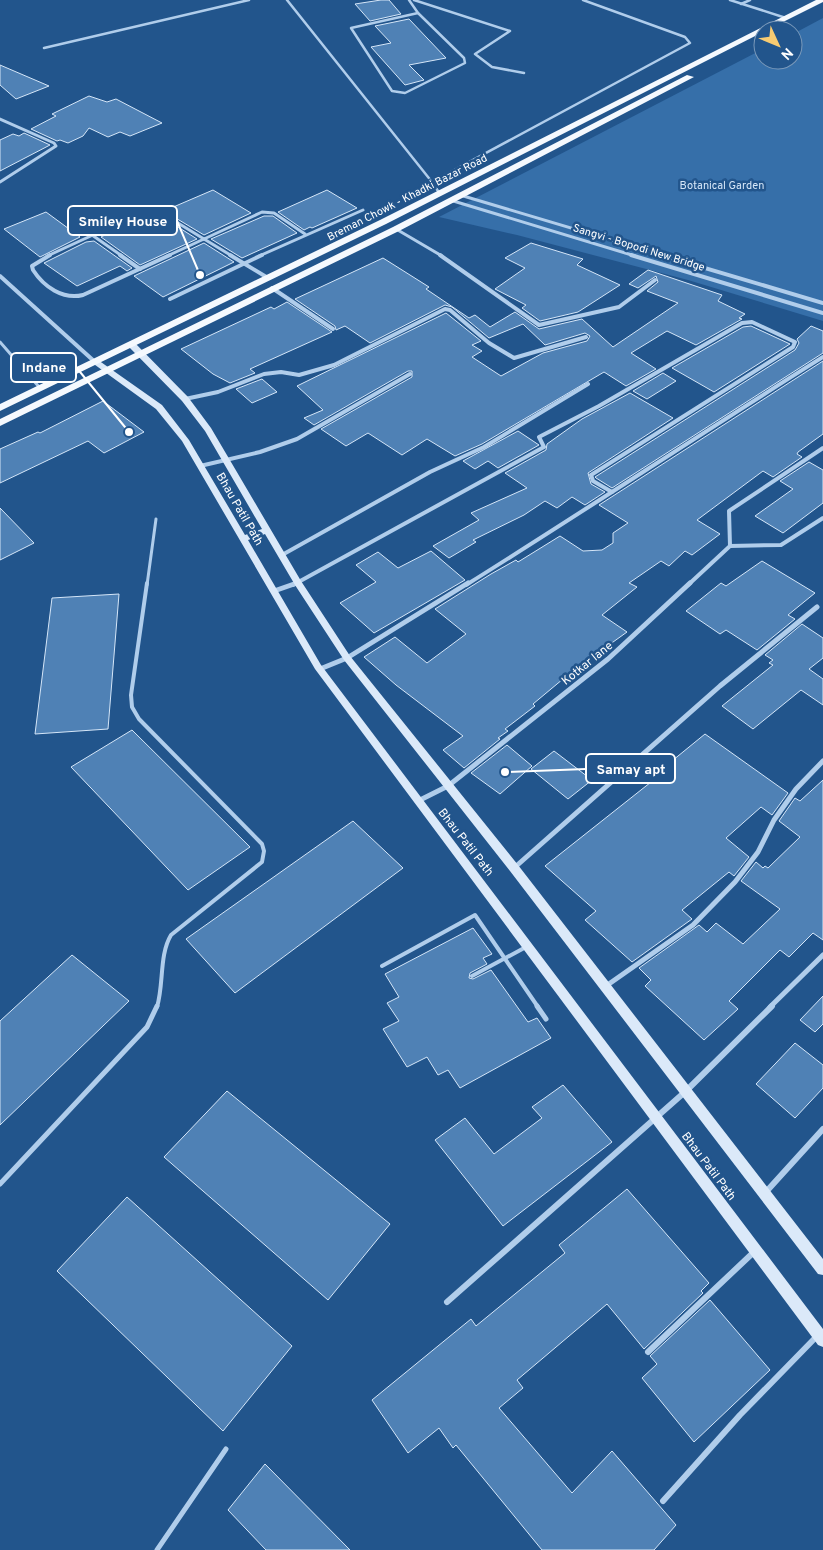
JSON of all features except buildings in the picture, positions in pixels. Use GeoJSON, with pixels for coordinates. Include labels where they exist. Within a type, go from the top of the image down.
{"type":"FeatureCollection","features":[{"type":"Feature","properties":{"kind":"main road","name":"Breman Chowk - Khadki Bazar Road"},"geometry":{"type":"LineString","coordinates":[[0,408],[440,194],[821,0]]}},
{"type":"Feature","properties":{"kind":"main road"},"geometry":{"type":"LineString","coordinates":[[800,20],[823,8]]}},
{"type":"Feature","properties":{"kind":"main road"},"geometry":{"type":"LineString","coordinates":[[786,18],[791,20]]}},
{"type":"Feature","properties":{"kind":"main road","name":"Breman Chowk - Khadki Bazar Road"},"geometry":{"type":"LineString","coordinates":[[0,423],[396,228],[753,44]]}},
{"type":"Feature","properties":{"kind":"main road"},"geometry":{"type":"LineString","coordinates":[[383,222],[396,228]]}},
{"type":"Feature","properties":{"kind":"main road","name":"Bhau Patil Path"},"geometry":{"type":"LineString","coordinates":[[131,344],[185,398],[208,430],[298,583],[347,658],[514,868],[823,1268]]}},
{"type":"Feature","properties":{"kind":"main road","name":"Bhau Patil Path"},"geometry":{"type":"LineString","coordinates":[[95,362],[159,407],[185,440],[320,670],[821,1337]]}},
{"type":"Feature","properties":{"kind":"main road"},"geometry":{"type":"LineString","coordinates":[[243,538],[267,531]]}},
{"type":"Feature","properties":{"kind":"street"},"geometry":{"type":"LineString","coordinates":[[0,119],[54,143],[56,146],[0,182]]}},
{"type":"Feature","properties":{"kind":"street","name":"Sangvi - Bopodi New Bridge"},"geometry":{"type":"LineString","coordinates":[[460,195],[823,303]]}},
{"type":"Feature","properties":{"kind":"street","name":"Sangvi - Bopodi New Bridge"},"geometry":{"type":"LineString","coordinates":[[450,200],[823,313]]}},
{"type":"Feature","properties":{"kind":"street"},"geometry":{"type":"LineString","coordinates":[[268,278],[244,263],[204,239],[160,212],[153,210],[143,212],[92,235],[38,260],[32,266],[33,272],[60,294],[71,297],[83,295],[204,239],[265,212],[274,214],[305,234]]}},
{"type":"Feature","properties":{"kind":"street"},"geometry":{"type":"LineString","coordinates":[[170,299],[305,234],[362,210]]}},
{"type":"Feature","properties":{"kind":"street"},"geometry":{"type":"LineString","coordinates":[[396,228],[436,252],[538,325],[618,307],[655,280]]}},
{"type":"Feature","properties":{"kind":"street"},"geometry":{"type":"LineString","coordinates":[[92,235],[140,269]]}},
{"type":"Feature","properties":{"kind":"street"},"geometry":{"type":"LineString","coordinates":[[0,276],[95,362]]}},
{"type":"Feature","properties":{"kind":"street"},"geometry":{"type":"LineString","coordinates":[[272,288],[332,329]]}},
{"type":"Feature","properties":{"kind":"street"},"geometry":{"type":"LineString","coordinates":[[185,398],[218,392],[264,374],[281,372],[300,375],[334,365],[445,309],[450,310],[489,343],[514,358],[586,337]]}},
{"type":"Feature","properties":{"kind":"street"},"geometry":{"type":"LineString","coordinates":[[274,591],[298,583],[544,447],[539,437],[599,406],[742,323],[752,322],[795,342],[793,347],[591,475],[594,481],[612,492]]}},
{"type":"Feature","properties":{"kind":"street"},"geometry":{"type":"LineString","coordinates":[[320,670],[347,658],[823,357]]}},
{"type":"Feature","properties":{"kind":"street"},"geometry":{"type":"LineString","coordinates":[[200,466],[260,452],[296,439],[410,374]]}},
{"type":"Feature","properties":{"kind":"street"},"geometry":{"type":"LineString","coordinates":[[282,555],[430,472],[484,448],[588,384]]}},
{"type":"Feature","properties":{"kind":"street"},"geometry":{"type":"LineString","coordinates":[[823,448],[729,511],[730,546],[781,545],[823,518]]}},
{"type":"Feature","properties":{"kind":"street","name":"Kotkar lane"},"geometry":{"type":"LineString","coordinates":[[418,801],[448,786],[608,660],[730,546]]}},
{"type":"Feature","properties":{"kind":"street"},"geometry":{"type":"LineString","coordinates":[[514,868],[720,686],[817,607]]}},
{"type":"Feature","properties":{"kind":"street"},"geometry":{"type":"LineString","coordinates":[[605,987],[693,925],[735,882],[758,852],[774,820],[796,790],[823,761]]}},
{"type":"Feature","properties":{"kind":"street"},"geometry":{"type":"LineString","coordinates":[[447,1302],[686,1091],[823,956]]}},
{"type":"Feature","properties":{"kind":"street"},"geometry":{"type":"LineString","coordinates":[[765,1193],[823,1129]]}},
{"type":"Feature","properties":{"kind":"street"},"geometry":{"type":"LineString","coordinates":[[648,1352],[756,1250]]}},
{"type":"Feature","properties":{"kind":"street"},"geometry":{"type":"LineString","coordinates":[[663,1502],[740,1415],[821,1337]]}},
{"type":"Feature","properties":{"kind":"lane"},"geometry":{"type":"LineString","coordinates":[[44,48],[249,0]]}},
{"type":"Feature","properties":{"kind":"lane"},"geometry":{"type":"LineString","coordinates":[[287,0],[440,194]]}},
{"type":"Feature","properties":{"kind":"lane"},"geometry":{"type":"LineString","coordinates":[[409,0],[418,13],[464,58],[465,63],[405,93],[394,93],[351,28],[418,13]]}},
{"type":"Feature","properties":{"kind":"lane"},"geometry":{"type":"LineString","coordinates":[[414,0],[510,32],[475,54],[492,68],[524,73]]}},
{"type":"Feature","properties":{"kind":"lane"},"geometry":{"type":"LineString","coordinates":[[432,182],[690,43],[685,37],[583,0]]}},
{"type":"Feature","properties":{"kind":"lane"},"geometry":{"type":"LineString","coordinates":[[730,0],[786,18]]}},
{"type":"Feature","properties":{"kind":"lane"},"geometry":{"type":"LineString","coordinates":[[741,4],[750,0]]}},
{"type":"Feature","properties":{"kind":"lane"},"geometry":{"type":"LineString","coordinates":[[0,342],[40,388]]}},
{"type":"Feature","properties":{"kind":"lane"},"geometry":{"type":"LineString","coordinates":[[0,1184],[147,1027],[156,1013],[161,999],[166,943],[172,935],[262,862],[264,857],[262,844],[139,719],[132,707],[131,695],[156,519]]}},
{"type":"Feature","properties":{"kind":"lane"},"geometry":{"type":"LineString","coordinates":[[382,966],[475,914],[546,1019]]}},
{"type":"Feature","properties":{"kind":"lane"},"geometry":{"type":"LineString","coordinates":[[472,976],[528,946]]}},
{"type":"Feature","properties":{"kind":"lane"},"geometry":{"type":"LineString","coordinates":[[157,1550],[226,1449]]}},
{"type":"Feature","properties":{"kind":"green space","name":"Botanical Garden"},"geometry":{"type":"Polygon","coordinates":[[[823,18],[823,321],[688,280],[517,235],[439,217],[753,54],[753,70],[803,70],[803,29],[823,18]]]}},
{"type":"Feature","properties":{"kind":"place","name":"Smiley House"},"geometry":{"type":"Point","coordinates":[200,275]}},
{"type":"Feature","properties":{"kind":"place","name":"Indane"},"geometry":{"type":"Point","coordinates":[129,432]}},
{"type":"Feature","properties":{"kind":"place","name":"Samay apt"},"geometry":{"type":"Point","coordinates":[505,772]}}]}
